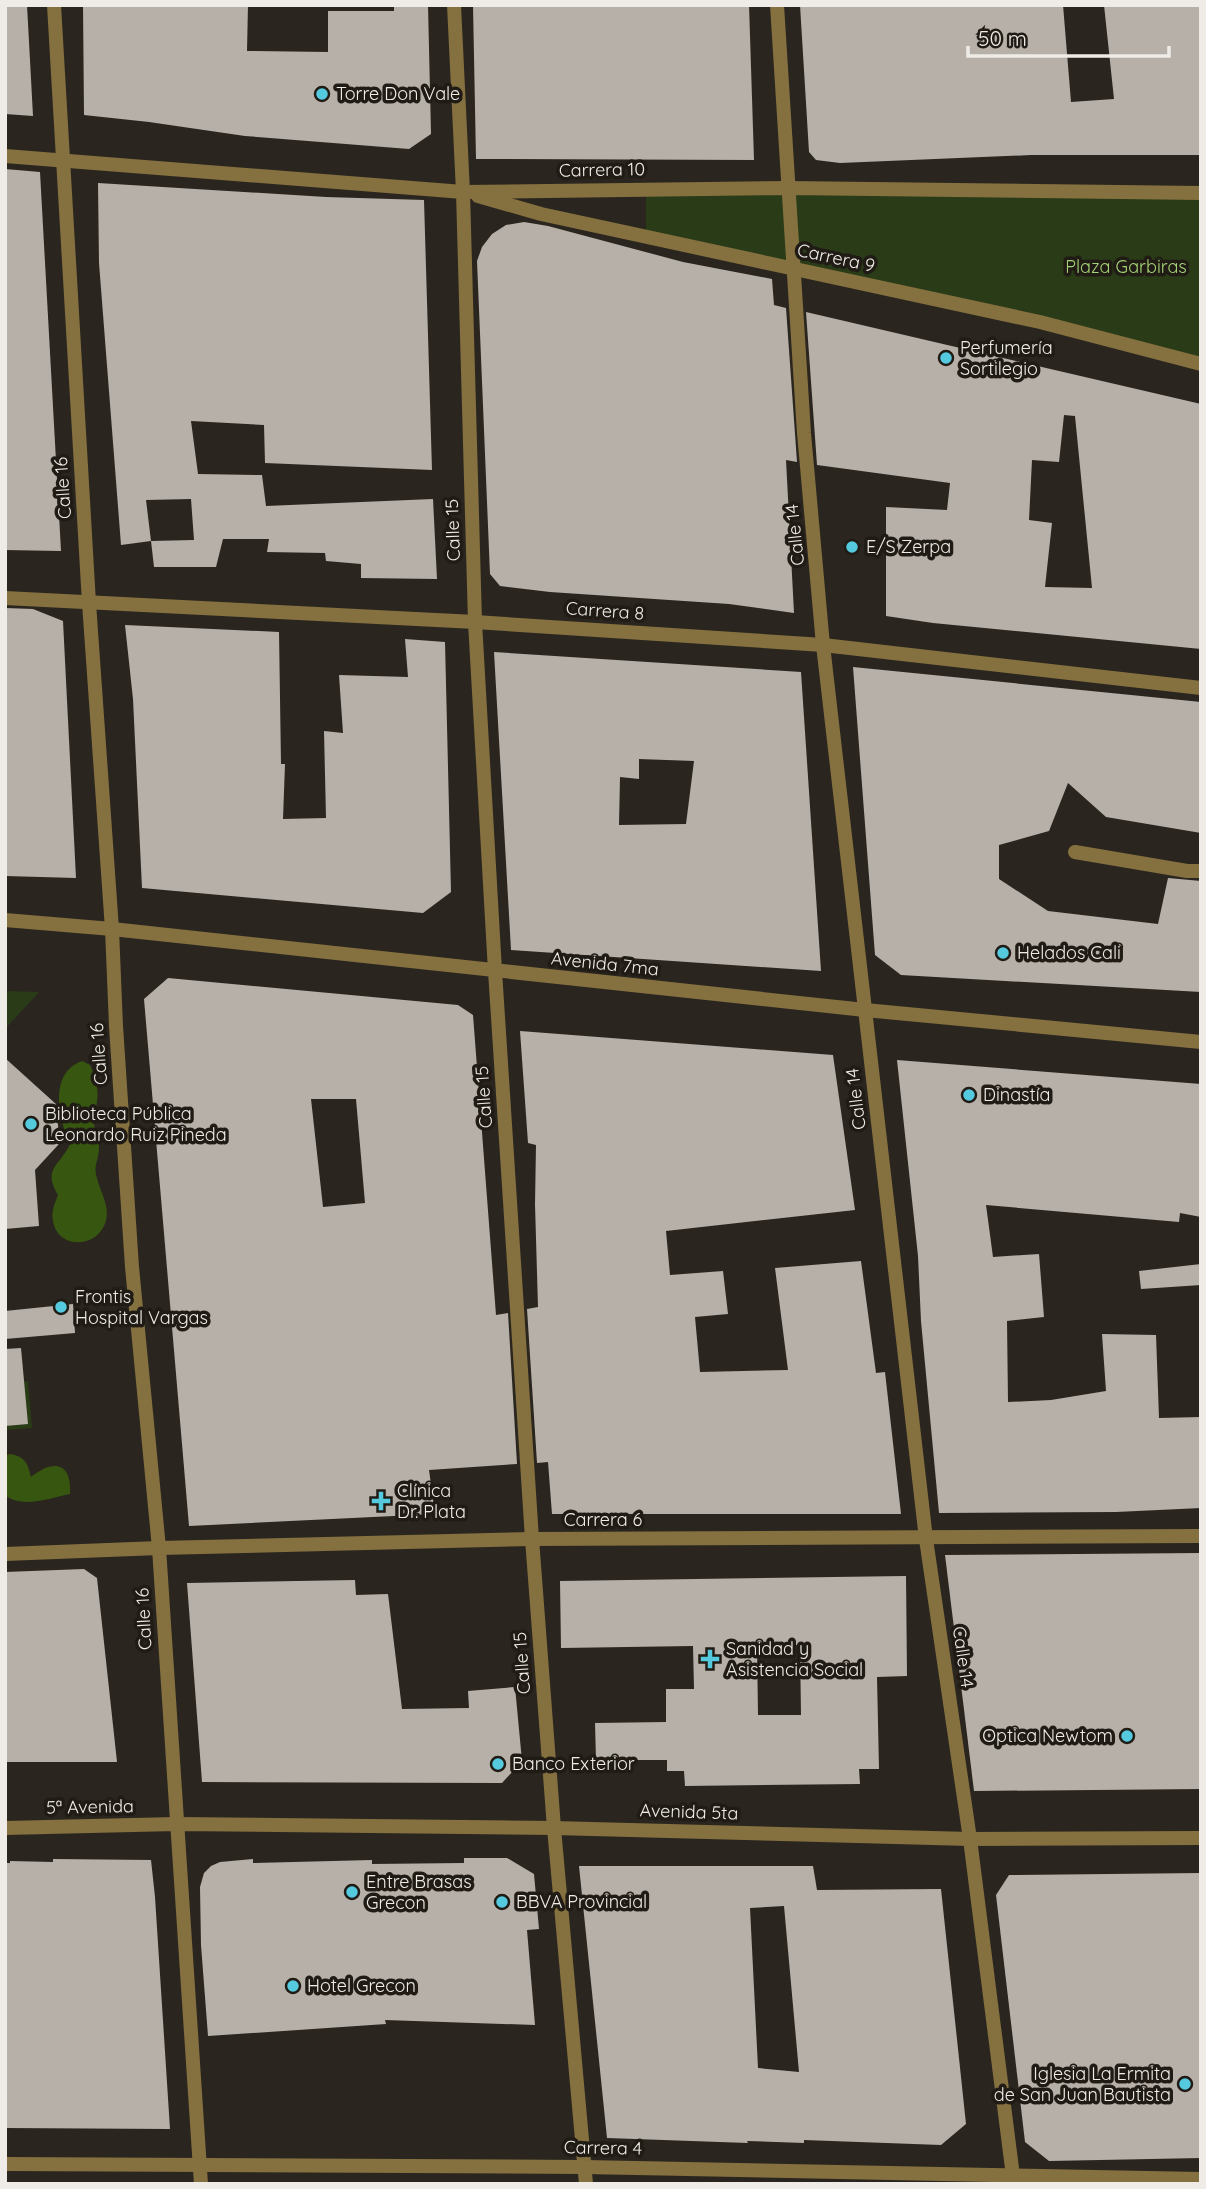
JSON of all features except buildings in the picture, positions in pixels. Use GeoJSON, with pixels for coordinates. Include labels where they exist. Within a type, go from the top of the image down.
{"type":"FeatureCollection","features":[{"type":"Feature","properties":{"kind":"street","name":"Calle 16"},"geometry":{"type":"LineString","coordinates":[[54,5],[132,1267],[159,1548],[201,2184]]}},
{"type":"Feature","properties":{"kind":"street","name":"Calle 15"},"geometry":{"type":"LineString","coordinates":[[454,5],[463,192],[475,622],[495,971],[532,1539],[554,1828],[586,2184]]}},
{"type":"Feature","properties":{"kind":"street","name":"Calle 14"},"geometry":{"type":"LineString","coordinates":[[777,5],[804,433],[823,645],[926,1539],[970,1839],[1013,2179]]}},
{"type":"Feature","properties":{"kind":"street","name":"Carrera 10"},"geometry":{"type":"LineString","coordinates":[[5,156],[463,192],[788,188],[1201,192]]}},
{"type":"Feature","properties":{"kind":"street","name":"Carrera 9"},"geometry":{"type":"LineString","coordinates":[[463,192],[541,214],[1040,322],[1201,364]]}},
{"type":"Feature","properties":{"kind":"street","name":"Carrera 8"},"geometry":{"type":"LineString","coordinates":[[5,598],[475,622],[823,645],[1201,688]]}},
{"type":"Feature","properties":{"kind":"street"},"geometry":{"type":"LineString","coordinates":[[1076,852],[1187,871],[1201,871]]}},
{"type":"Feature","properties":{"kind":"street","name":"Avenida 7ma"},"geometry":{"type":"LineString","coordinates":[[5,920],[112,929],[865,1010],[1201,1042]]}},
{"type":"Feature","properties":{"kind":"street","name":"Carrera 6"},"geometry":{"type":"LineString","coordinates":[[5,1554],[532,1539],[1201,1536]]}},
{"type":"Feature","properties":{"kind":"street","name":"Avenida 5ta"},"geometry":{"type":"LineString","coordinates":[[176,1824],[554,1828],[970,1839],[1201,1838]]}},
{"type":"Feature","properties":{"kind":"street","name":"5ª Avenida"},"geometry":{"type":"LineString","coordinates":[[5,1828],[176,1824]]}},
{"type":"Feature","properties":{"kind":"street","name":"Carrera 4"},"geometry":{"type":"LineString","coordinates":[[5,2164],[584,2167],[1013,2179],[1201,2179]]}},
{"type":"Feature","properties":{"kind":"green space","name":"Plaza Garbiras"},"geometry":{"type":"Polygon","coordinates":[[[646,189],[1201,193],[1201,364],[646,237],[646,189]]]}},
{"type":"Feature","properties":{"kind":"green space"},"geometry":{"type":"Polygon","coordinates":[[[5,991],[39,992],[5,1029],[5,991]]]}},
{"type":"Feature","properties":{"kind":"green space"},"geometry":{"type":"Polygon","coordinates":[[[82,1061],[90,1065],[97,1085],[98,1096],[92,1117],[99,1144],[96,1171],[107,1213],[99,1233],[92,1239],[76,1242],[68,1241],[56,1230],[53,1214],[58,1195],[52,1173],[70,1144],[62,1122],[60,1086],[71,1067],[82,1061]]]}},
{"type":"Feature","properties":{"kind":"green space"},"geometry":{"type":"Polygon","coordinates":[[[28,1381],[32,1428],[5,1430],[5,1383],[28,1381]]]}},
{"type":"Feature","properties":{"kind":"green space"},"geometry":{"type":"Polygon","coordinates":[[[10,1454],[25,1461],[31,1477],[47,1468],[60,1467],[68,1475],[70,1494],[28,1502],[5,1495],[5,1456],[10,1454]]]}},
{"type":"Feature","properties":{"kind":"place","name":"Torre Don Vale"},"geometry":{"type":"Point","coordinates":[322,94]}},
{"type":"Feature","properties":{"kind":"place","name":"Perfumería Sortilegio"},"geometry":{"type":"Point","coordinates":[946,358]}},
{"type":"Feature","properties":{"kind":"place","name":"E/S Zerpa"},"geometry":{"type":"Point","coordinates":[852,547]}},
{"type":"Feature","properties":{"kind":"place","name":"Helados Cali"},"geometry":{"type":"Point","coordinates":[1003,953]}},
{"type":"Feature","properties":{"kind":"place","name":"Dinastía"},"geometry":{"type":"Point","coordinates":[969,1095]}},
{"type":"Feature","properties":{"kind":"place","name":"Biblioteca Pública Leonardo Ruiz Pineda"},"geometry":{"type":"Point","coordinates":[31,1124]}},
{"type":"Feature","properties":{"kind":"place","name":"Frontis Hospital Vargas"},"geometry":{"type":"Point","coordinates":[61,1307]}},
{"type":"Feature","properties":{"kind":"place","name":"Clínica Dr. Plata"},"geometry":{"type":"Point","coordinates":[381,1501]}},
{"type":"Feature","properties":{"kind":"place","name":"Sanidad y Asistencia Social"},"geometry":{"type":"Point","coordinates":[710,1659]}},
{"type":"Feature","properties":{"kind":"place","name":"Optica Newtom"},"geometry":{"type":"Point","coordinates":[1127,1736]}},
{"type":"Feature","properties":{"kind":"place","name":"Banco Exterior"},"geometry":{"type":"Point","coordinates":[498,1764]}},
{"type":"Feature","properties":{"kind":"place","name":"Entre Brasas Grecon"},"geometry":{"type":"Point","coordinates":[352,1892]}},
{"type":"Feature","properties":{"kind":"place","name":"BBVA Provincial"},"geometry":{"type":"Point","coordinates":[502,1902]}},
{"type":"Feature","properties":{"kind":"place","name":"Hotel Grecon"},"geometry":{"type":"Point","coordinates":[293,1986]}},
{"type":"Feature","properties":{"kind":"place","name":"Iglesia La Ermita de San Juan Bautista"},"geometry":{"type":"Point","coordinates":[1185,2084]}}]}
